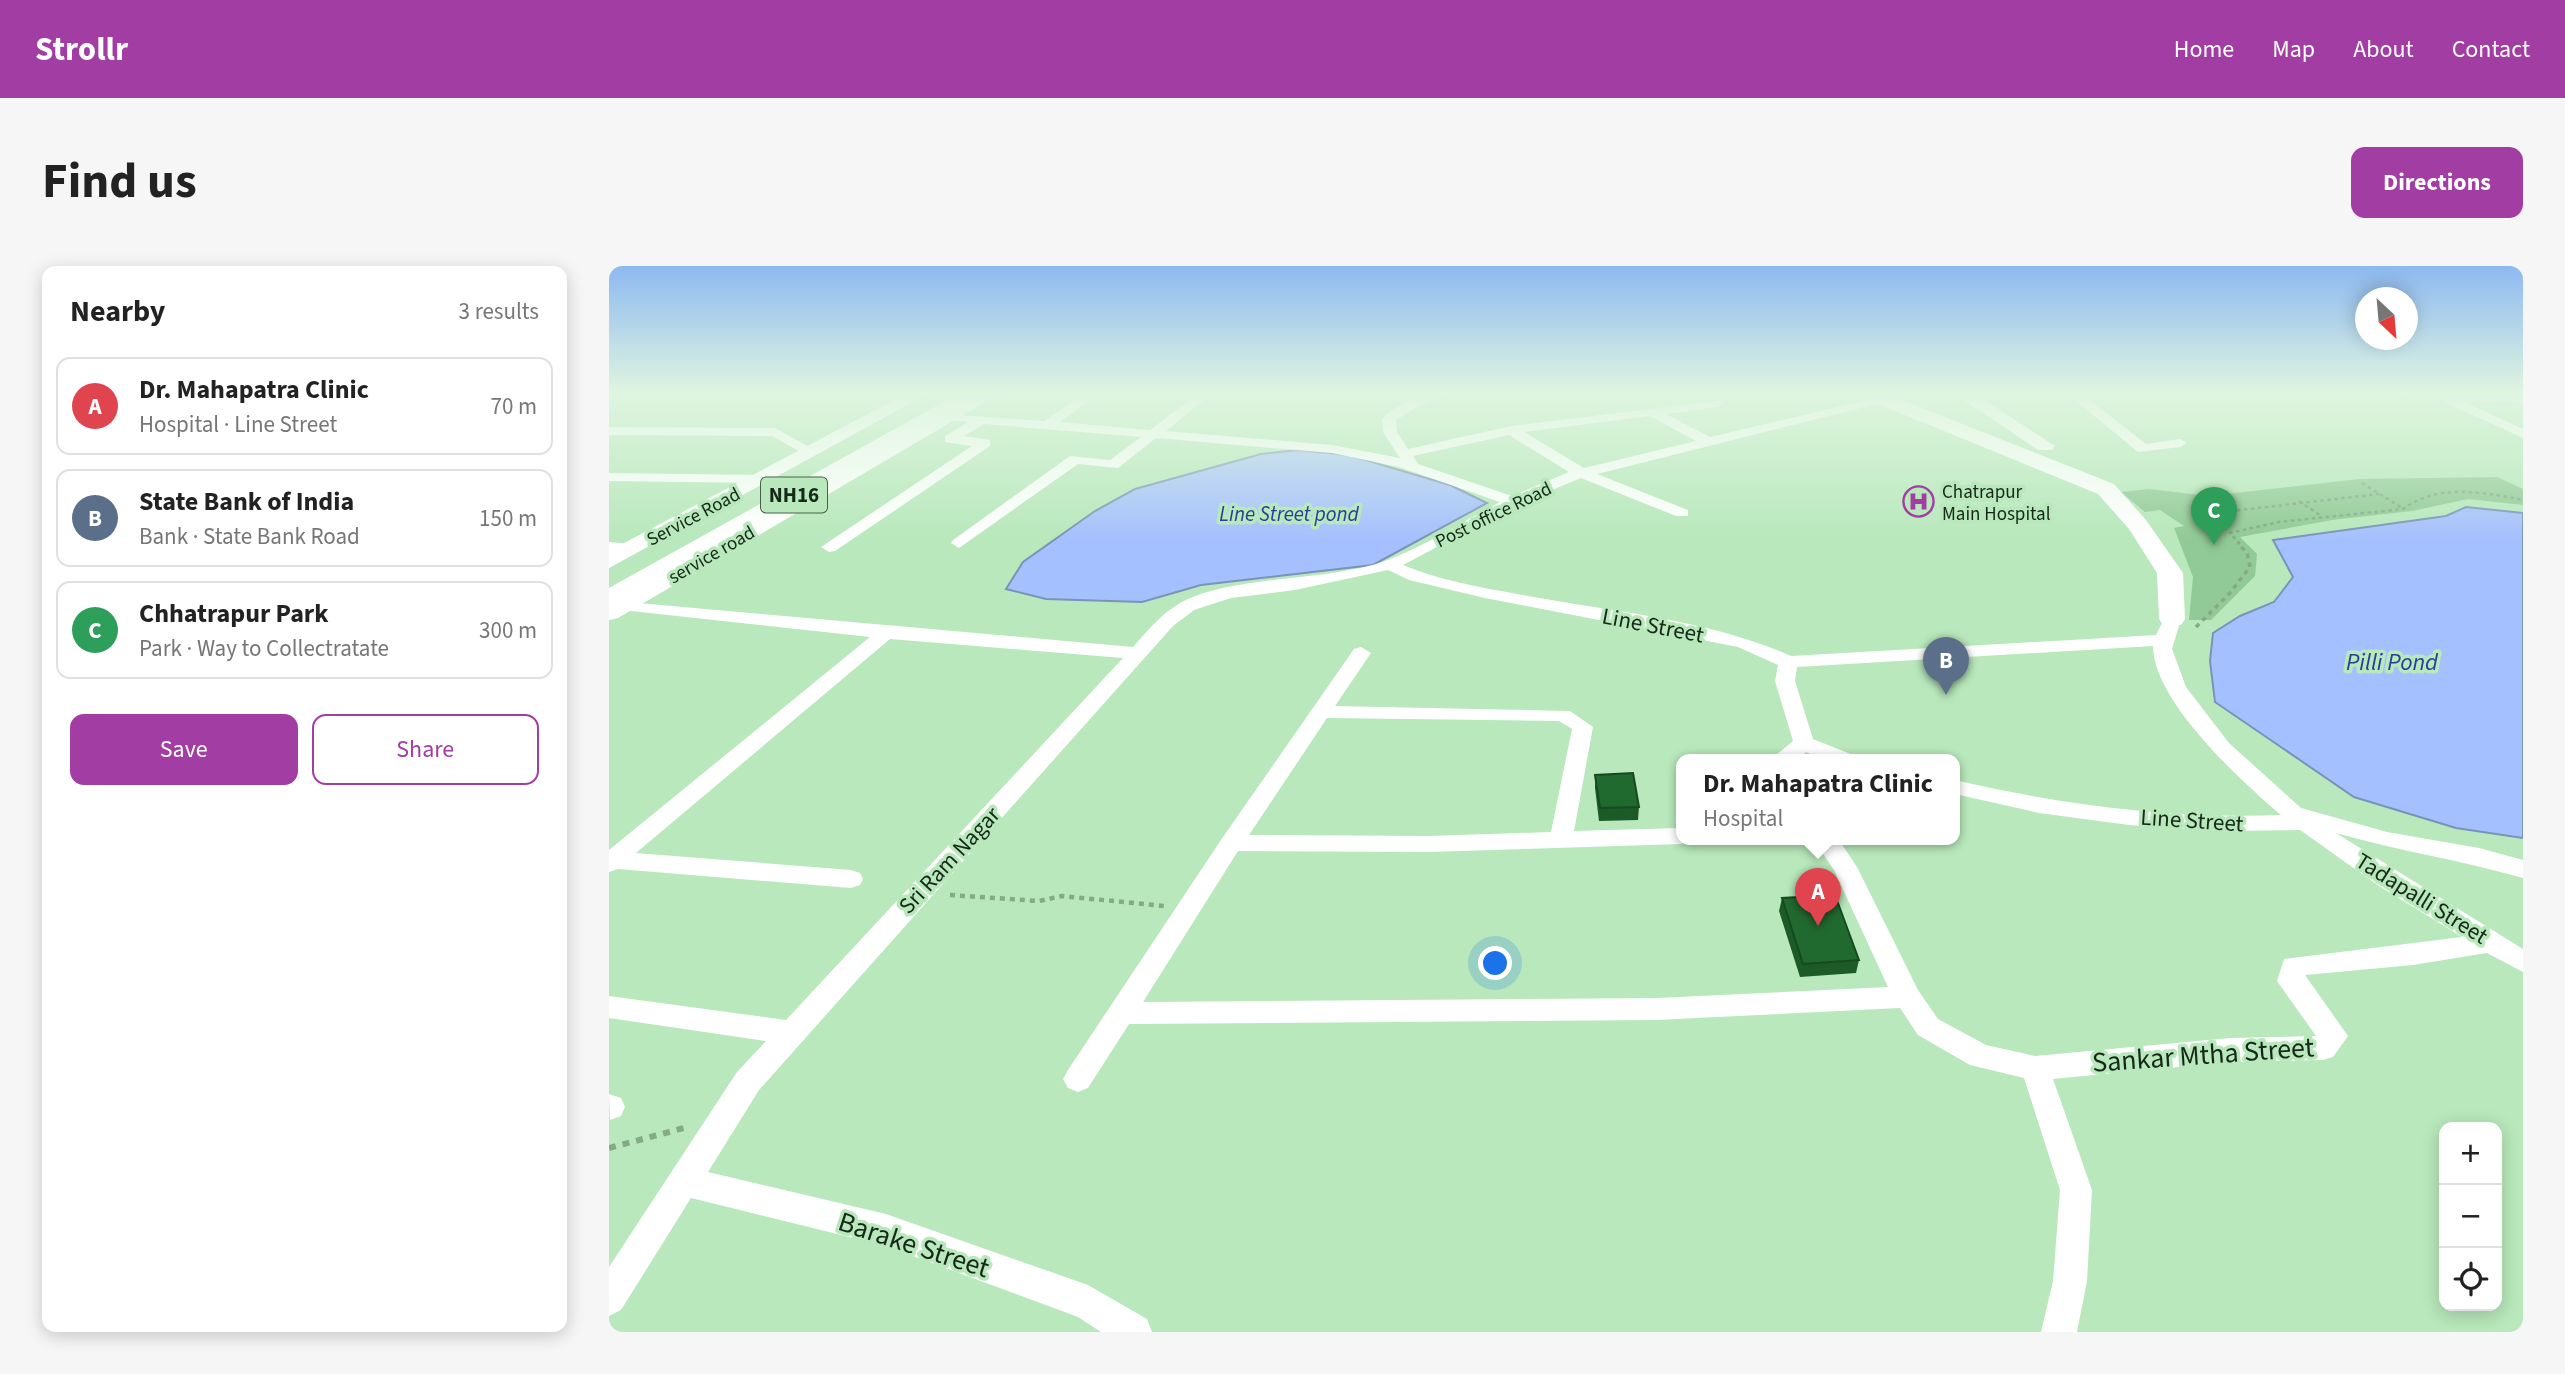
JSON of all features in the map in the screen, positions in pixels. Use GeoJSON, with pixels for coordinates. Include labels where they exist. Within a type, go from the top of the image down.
{"type":"FeatureCollection","features":[{"type":"Feature","properties":{"kind":"highway","name":"NH16"},"geometry":{"type":"LineString","coordinates":[[609,576],[857,441]]}},
{"type":"Feature","properties":{"kind":"highway","name":"NH16"},"geometry":{"type":"LineString","coordinates":[[613,606],[894,441]]}},
{"type":"Feature","properties":{"kind":"street"},"geometry":{"type":"LineString","coordinates":[[791,441],[811,452]]}},
{"type":"Feature","properties":{"kind":"street","name":"Service Road"},"geometry":{"type":"LineString","coordinates":[[609,561],[832,441]]}},
{"type":"Feature","properties":{"kind":"street","name":"service road"},"geometry":{"type":"LineString","coordinates":[[613,606],[909,441]]}},
{"type":"Feature","properties":{"kind":"street"},"geometry":{"type":"LineString","coordinates":[[829,547],[985,443],[965,441]]}},
{"type":"Feature","properties":{"kind":"street"},"geometry":{"type":"LineString","coordinates":[[959,543],[1075,459],[1113,465],[1145,441]]}},
{"type":"Feature","properties":{"kind":"street"},"geometry":{"type":"LineString","coordinates":[[1241,441],[1332,449],[1413,467],[1513,501]]}},
{"type":"Feature","properties":{"kind":"street"},"geometry":{"type":"LineString","coordinates":[[1395,441],[1413,467]]}},
{"type":"Feature","properties":{"kind":"street"},"geometry":{"type":"LineString","coordinates":[[1403,454],[1463,441]]}},
{"type":"Feature","properties":{"kind":"street"},"geometry":{"type":"LineString","coordinates":[[1528,441],[1581,473],[1682,513]]}},
{"type":"Feature","properties":{"kind":"street","name":"Post office Road"},"geometry":{"type":"LineString","coordinates":[[1390,565],[1513,501],[1581,473],[1714,441]]}},
{"type":"Feature","properties":{"kind":"street"},"geometry":{"type":"LineString","coordinates":[[1804,743],[1785,681],[1788,662],[2164,640],[2172,619],[2169,573],[2138,525],[2106,489],[1990,441]]}},
{"type":"Feature","properties":{"kind":"street"},"geometry":{"type":"LineString","coordinates":[[2037,441],[2051,450],[2080,477]]}},
{"type":"Feature","properties":{"kind":"street"},"geometry":{"type":"LineString","coordinates":[[2133,441],[2143,449],[2180,443]]}},
{"type":"Feature","properties":{"kind":"street"},"geometry":{"type":"LineString","coordinates":[[609,477],[760,480]]}},
{"type":"Feature","properties":{"kind":"street"},"geometry":{"type":"LineString","coordinates":[[609,547],[632,549]]}},
{"type":"Feature","properties":{"kind":"street","name":"Sri Ram Nagar"},"geometry":{"type":"LineString","coordinates":[[609,1297],[748,1082],[1166,622],[1188,606],[1229,593],[1295,585],[1390,565]]}},
{"type":"Feature","properties":{"kind":"street","name":"Line Street"},"geometry":{"type":"LineString","coordinates":[[1390,565],[1415,576],[1485,593],[1743,642],[1788,662]]}},
{"type":"Feature","properties":{"kind":"street"},"geometry":{"type":"LineString","coordinates":[[613,606],[886,633],[1137,653]]}},
{"type":"Feature","properties":{"kind":"street"},"geometry":{"type":"LineString","coordinates":[[611,861],[886,633]]}},
{"type":"Feature","properties":{"kind":"street","name":"Tadapalli Street"},"geometry":{"type":"LineString","coordinates":[[2164,640],[2162,649],[2174,686],[2209,735],[2307,823],[2523,962]]}},
{"type":"Feature","properties":{"kind":"street"},"geometry":{"type":"LineString","coordinates":[[1078,1079],[1231,843],[1361,653]]}},
{"type":"Feature","properties":{"kind":"street"},"geometry":{"type":"LineString","coordinates":[[1321,712],[1563,715],[1583,727],[1561,840]]}},
{"type":"Feature","properties":{"kind":"street"},"geometry":{"type":"LineString","coordinates":[[1789,754],[1804,743]]}},
{"type":"Feature","properties":{"kind":"street"},"geometry":{"type":"LineString","coordinates":[[1804,743],[1831,754]]}},
{"type":"Feature","properties":{"kind":"street","name":"Line Street"},"geometry":{"type":"LineString","coordinates":[[1960,788],[2007,801],[2094,813],[2214,823],[2307,823]]}},
{"type":"Feature","properties":{"kind":"street"},"geometry":{"type":"LineString","coordinates":[[2307,823],[2479,856],[2523,869]]}},
{"type":"Feature","properties":{"kind":"street"},"geometry":{"type":"LineString","coordinates":[[1231,843],[1428,844],[1676,836]]}},
{"type":"Feature","properties":{"kind":"street"},"geometry":{"type":"LineString","coordinates":[[1829,845],[1845,867],[1907,997],[1928,1027],[1980,1056],[2035,1068],[2076,1190],[2070,1280],[2059,1332]]}},
{"type":"Feature","properties":{"kind":"street"},"geometry":{"type":"LineString","coordinates":[[611,861],[851,879]]}},
{"type":"Feature","properties":{"kind":"street","name":"Sankar Mtha Street"},"geometry":{"type":"LineString","coordinates":[[2035,1068],[2230,1050],[2323,1048],[2335,1036],[2291,981],[2293,966],[2413,955],[2491,942]]}},
{"type":"Feature","properties":{"kind":"street"},"geometry":{"type":"LineString","coordinates":[[1122,1013],[1657,1009],[1907,997]]}},
{"type":"Feature","properties":{"kind":"street"},"geometry":{"type":"LineString","coordinates":[[609,1007],[792,1033]]}},
{"type":"Feature","properties":{"kind":"street","name":"Barake Street"},"geometry":{"type":"LineString","coordinates":[[683,1181],[886,1230],[1089,1303],[1134,1332]]}},
{"type":"Feature","properties":{"kind":"path"},"geometry":{"type":"LineString","coordinates":[[2362,483],[2403,509]]}},
{"type":"Feature","properties":{"kind":"path"},"geometry":{"type":"LineString","coordinates":[[2193,630],[2229,594],[2250,566],[2248,552],[2229,533],[2321,516],[2403,509],[2411,501],[2441,493],[2481,492],[2523,500]]}},
{"type":"Feature","properties":{"kind":"path"},"geometry":{"type":"LineString","coordinates":[[2223,512],[2379,494]]}},
{"type":"Feature","properties":{"kind":"path"},"geometry":{"type":"LineString","coordinates":[[2299,502],[2321,516]]}},
{"type":"Feature","properties":{"kind":"path"},"geometry":{"type":"LineString","coordinates":[[919,893],[1039,901],[1062,896],[1189,909]]}},
{"type":"Feature","properties":{"kind":"path"},"geometry":{"type":"LineString","coordinates":[[609,1148],[725,1117]]}},
{"type":"Feature","properties":{"kind":"green space"},"geometry":{"type":"Polygon","coordinates":[[[2497,477],[2523,489],[2523,505],[2468,499],[2412,511],[2332,520],[2240,537],[2257,554],[2255,576],[2211,620],[2189,620],[2193,577],[2174,528],[2184,526],[2160,510],[2145,512],[2121,492],[2149,489],[2208,496],[2359,479],[2497,477]]]}},
{"type":"Feature","properties":{"kind":"water","name":"Line Street pond"},"geometry":{"type":"Polygon","coordinates":[[[1298,450],[1348,455],[1450,485],[1487,503],[1373,565],[1201,585],[1142,602],[1046,599],[1006,589],[1023,562],[1095,511],[1135,489],[1261,454],[1298,450]]]}},
{"type":"Feature","properties":{"kind":"water","name":"Pilli Pond"},"geometry":{"type":"Polygon","coordinates":[[[2466,507],[2523,513],[2523,838],[2456,828],[2354,797],[2215,702],[2210,661],[2213,633],[2240,616],[2274,602],[2293,577],[2273,540],[2446,516],[2466,507]]]}},
{"type":"Feature","properties":{"kind":"building"},"geometry":{"type":"Polygon","coordinates":[[[1633,773],[1639,807],[1600,808],[1595,775],[1633,773]]]}},
{"type":"Feature","properties":{"kind":"building"},"geometry":{"type":"Polygon","coordinates":[[[1835,895],[1859,960],[1803,964],[1782,898],[1835,895]]]}},
{"type":"Feature","properties":{"kind":"place","name":"Chatrapur Main Hospital"},"geometry":{"type":"Point","coordinates":[1919,502]}},
{"type":"Feature","properties":{"kind":"place","name":"Chhatrapur Park"},"geometry":{"type":"Point","coordinates":[2214,545]}},
{"type":"Feature","properties":{"kind":"place","name":"State Bank of India"},"geometry":{"type":"Point","coordinates":[1946,695]}},
{"type":"Feature","properties":{"kind":"place","name":"Dr. Mahapatra Clinic"},"geometry":{"type":"Point","coordinates":[1818,926]}}]}
